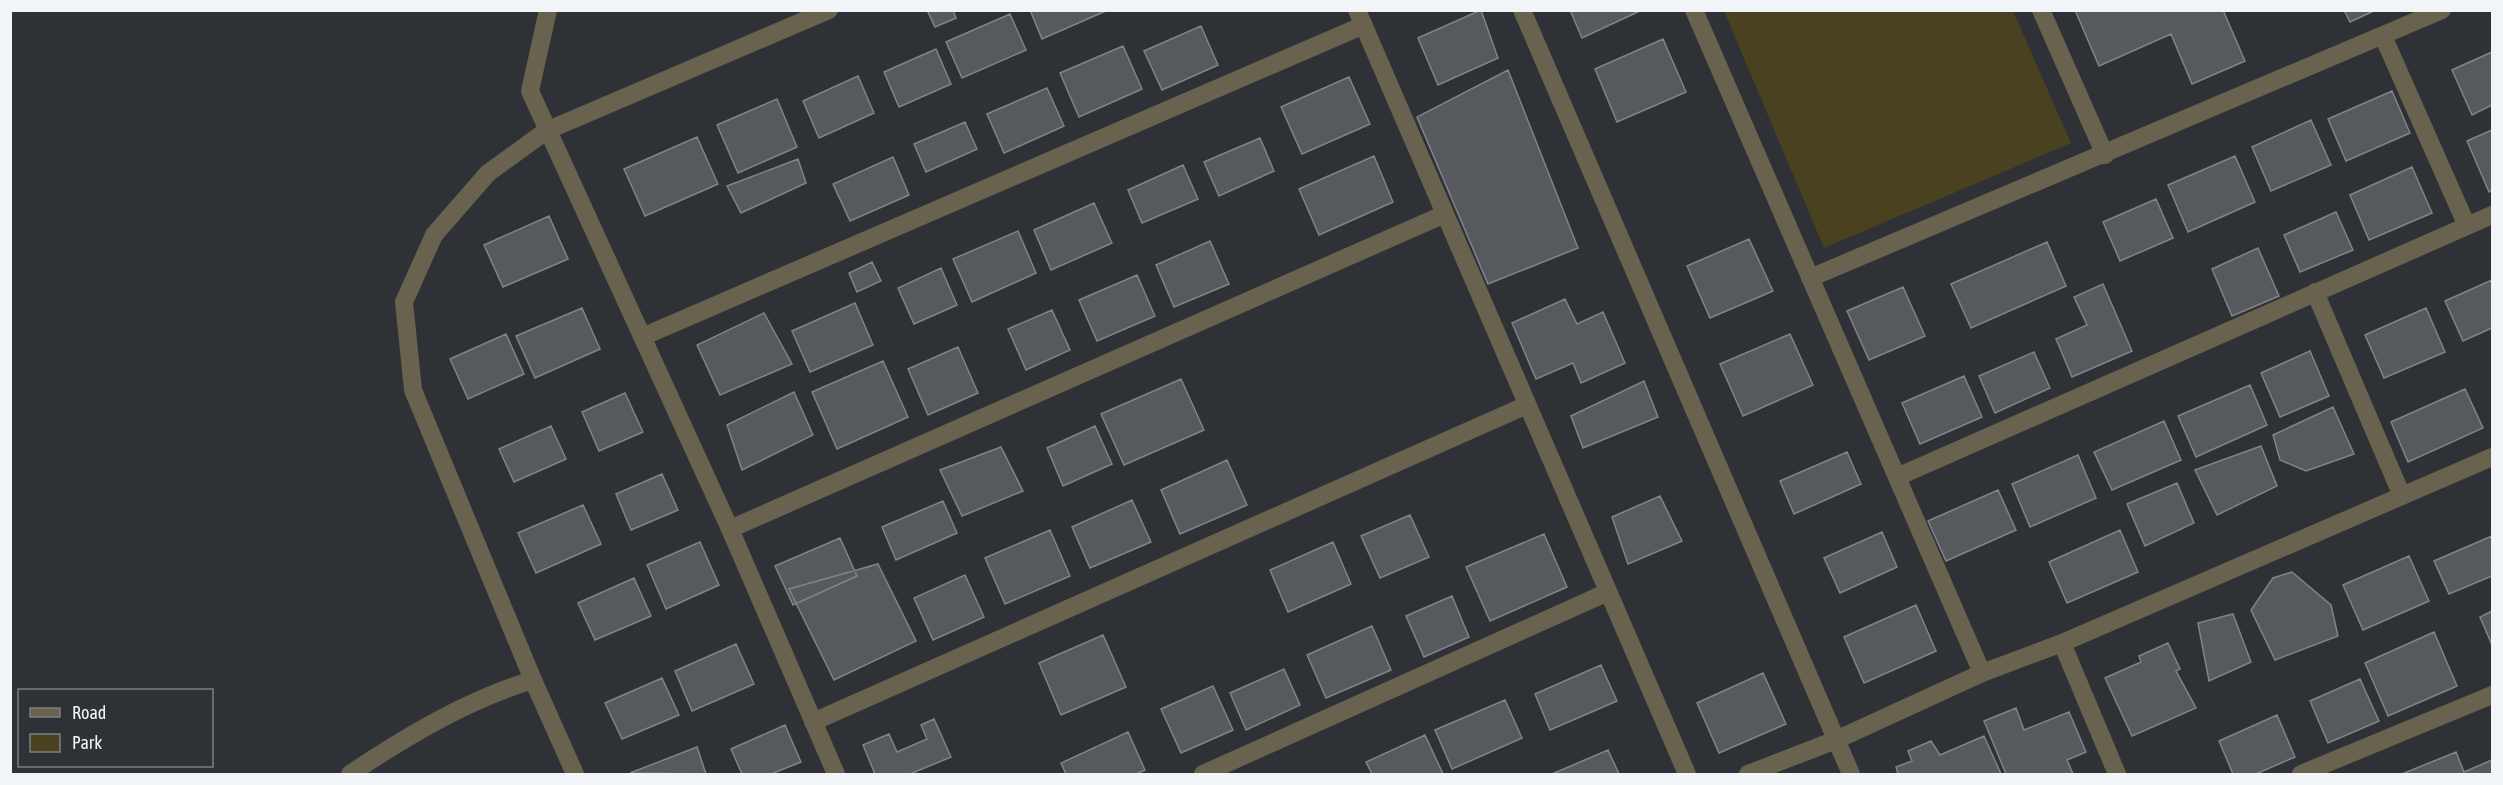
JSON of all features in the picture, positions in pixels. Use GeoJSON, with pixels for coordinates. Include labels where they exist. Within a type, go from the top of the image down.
{"type":"FeatureCollection","features":[{"type":"Feature","properties":{"kind":"street"},"geometry":{"type":"LineString","coordinates":[[548,10],[530,92],[730,529],[836,774]]}},
{"type":"Feature","properties":{"kind":"street"},"geometry":{"type":"LineString","coordinates":[[575,774],[533,680],[413,390],[404,302],[434,234],[488,173],[546,131],[829,10]]}},
{"type":"Feature","properties":{"kind":"street"},"geometry":{"type":"LineString","coordinates":[[1522,10],[1851,774]]}},
{"type":"Feature","properties":{"kind":"street"},"geometry":{"type":"LineString","coordinates":[[1694,10],[1982,673]]}},
{"type":"Feature","properties":{"kind":"street"},"geometry":{"type":"LineString","coordinates":[[2041,10],[2104,155]]}},
{"type":"Feature","properties":{"kind":"street"},"geometry":{"type":"LineString","coordinates":[[1810,279],[2442,10]]}},
{"type":"Feature","properties":{"kind":"street"},"geometry":{"type":"LineString","coordinates":[[642,337],[1361,18],[1687,774]]}},
{"type":"Feature","properties":{"kind":"street"},"geometry":{"type":"LineString","coordinates":[[2383,36],[2467,226]]}},
{"type":"Feature","properties":{"kind":"street"},"geometry":{"type":"LineString","coordinates":[[730,529],[1445,214]]}},
{"type":"Feature","properties":{"kind":"street"},"geometry":{"type":"LineString","coordinates":[[1896,477],[2493,215]]}},
{"type":"Feature","properties":{"kind":"street"},"geometry":{"type":"LineString","coordinates":[[2316,292],[2402,495]]}},
{"type":"Feature","properties":{"kind":"street"},"geometry":{"type":"LineString","coordinates":[[813,722],[1527,405]]}},
{"type":"Feature","properties":{"kind":"street"},"geometry":{"type":"LineString","coordinates":[[1748,774],[1836,740],[1982,673],[2062,643],[2493,457]]}},
{"type":"Feature","properties":{"kind":"street"},"geometry":{"type":"LineString","coordinates":[[1203,774],[1608,592]]}},
{"type":"Feature","properties":{"kind":"street"},"geometry":{"type":"LineString","coordinates":[[2062,643],[2117,774]]}},
{"type":"Feature","properties":{"kind":"street"},"geometry":{"type":"LineString","coordinates":[[350,774],[394,745],[491,693],[533,680]]}},
{"type":"Feature","properties":{"kind":"street"},"geometry":{"type":"LineString","coordinates":[[2301,774],[2493,695]]}},
{"type":"Feature","properties":{"kind":"green space"},"geometry":{"type":"Polygon","coordinates":[[[1724,11],[2013,11],[2071,143],[1824,248],[1724,11]]]}},
{"type":"Feature","properties":{"kind":"building"},"geometry":{"type":"Polygon","coordinates":[[[927,10],[953,10],[956,18],[935,27],[927,10]]]}},
{"type":"Feature","properties":{"kind":"building"},"geometry":{"type":"Polygon","coordinates":[[[1030,10],[1108,10],[1042,39],[1030,10]]]}},
{"type":"Feature","properties":{"kind":"building"},"geometry":{"type":"Polygon","coordinates":[[[1481,10],[1498,58],[1438,85],[1418,38],[1481,10]]]}},
{"type":"Feature","properties":{"kind":"building"},"geometry":{"type":"Polygon","coordinates":[[[1570,10],[1642,10],[1582,38],[1570,10]]]}},
{"type":"Feature","properties":{"kind":"building"},"geometry":{"type":"Polygon","coordinates":[[[2075,10],[2223,10],[2245,61],[2192,84],[2171,34],[2099,66],[2075,10]]]}},
{"type":"Feature","properties":{"kind":"building"},"geometry":{"type":"Polygon","coordinates":[[[2344,10],[2376,10],[2350,22],[2344,10]]]}},
{"type":"Feature","properties":{"kind":"building"},"geometry":{"type":"Polygon","coordinates":[[[1010,14],[1026,50],[962,78],[946,42],[1010,14]]]}},
{"type":"Feature","properties":{"kind":"building"},"geometry":{"type":"Polygon","coordinates":[[[1201,26],[1218,65],[1162,90],[1144,51],[1201,26]]]}},
{"type":"Feature","properties":{"kind":"building"},"geometry":{"type":"Polygon","coordinates":[[[1663,39],[1686,92],[1617,122],[1595,69],[1663,39]]]}},
{"type":"Feature","properties":{"kind":"building"},"geometry":{"type":"Polygon","coordinates":[[[1123,46],[1142,89],[1079,117],[1060,73],[1123,46]]]}},
{"type":"Feature","properties":{"kind":"building"},"geometry":{"type":"Polygon","coordinates":[[[936,49],[951,84],[899,107],[884,72],[936,49]]]}},
{"type":"Feature","properties":{"kind":"building"},"geometry":{"type":"Polygon","coordinates":[[[2492,52],[2492,105],[2472,115],[2452,70],[2492,52]]]}},
{"type":"Feature","properties":{"kind":"building"},"geometry":{"type":"Polygon","coordinates":[[[1508,70],[1578,248],[1488,284],[1417,117],[1508,70]]]}},
{"type":"Feature","properties":{"kind":"building"},"geometry":{"type":"Polygon","coordinates":[[[858,76],[874,113],[819,138],[803,101],[858,76]]]}},
{"type":"Feature","properties":{"kind":"building"},"geometry":{"type":"Polygon","coordinates":[[[1349,77],[1370,124],[1302,154],[1281,107],[1349,77]]]}},
{"type":"Feature","properties":{"kind":"building"},"geometry":{"type":"Polygon","coordinates":[[[1047,88],[1064,126],[1004,153],[987,114],[1047,88]]]}},
{"type":"Feature","properties":{"kind":"building"},"geometry":{"type":"Polygon","coordinates":[[[2392,91],[2410,133],[2346,161],[2328,119],[2392,91]]]}},
{"type":"Feature","properties":{"kind":"building"},"geometry":{"type":"Polygon","coordinates":[[[777,99],[797,147],[738,173],[717,125],[777,99]]]}},
{"type":"Feature","properties":{"kind":"building"},"geometry":{"type":"Polygon","coordinates":[[[2311,120],[2331,165],[2271,191],[2252,147],[2311,120]]]}},
{"type":"Feature","properties":{"kind":"building"},"geometry":{"type":"Polygon","coordinates":[[[965,122],[977,149],[926,172],[914,144],[965,122]]]}},
{"type":"Feature","properties":{"kind":"building"},"geometry":{"type":"Polygon","coordinates":[[[2492,130],[2492,190],[2489,192],[2467,141],[2492,130]]]}},
{"type":"Feature","properties":{"kind":"building"},"geometry":{"type":"Polygon","coordinates":[[[697,137],[718,184],[645,216],[624,169],[697,137]]]}},
{"type":"Feature","properties":{"kind":"building"},"geometry":{"type":"Polygon","coordinates":[[[1260,138],[1274,171],[1219,196],[1204,162],[1260,138]]]}},
{"type":"Feature","properties":{"kind":"building"},"geometry":{"type":"Polygon","coordinates":[[[1374,156],[1393,202],[1319,235],[1299,189],[1374,156]]]}},
{"type":"Feature","properties":{"kind":"building"},"geometry":{"type":"Polygon","coordinates":[[[2235,156],[2255,202],[2188,232],[2168,185],[2235,156]]]}},
{"type":"Feature","properties":{"kind":"building"},"geometry":{"type":"Polygon","coordinates":[[[893,157],[909,195],[850,221],[833,184],[893,157]]]}},
{"type":"Feature","properties":{"kind":"building"},"geometry":{"type":"Polygon","coordinates":[[[798,159],[806,183],[741,213],[727,186],[798,159]]]}},
{"type":"Feature","properties":{"kind":"building"},"geometry":{"type":"Polygon","coordinates":[[[1183,165],[1198,199],[1142,223],[1128,190],[1183,165]]]}},
{"type":"Feature","properties":{"kind":"building"},"geometry":{"type":"Polygon","coordinates":[[[2412,167],[2432,213],[2369,240],[2350,195],[2412,167]]]}},
{"type":"Feature","properties":{"kind":"building"},"geometry":{"type":"Polygon","coordinates":[[[2156,199],[2173,238],[2120,261],[2103,222],[2156,199]]]}},
{"type":"Feature","properties":{"kind":"building"},"geometry":{"type":"Polygon","coordinates":[[[1094,203],[1112,243],[1051,270],[1034,230],[1094,203]]]}},
{"type":"Feature","properties":{"kind":"building"},"geometry":{"type":"Polygon","coordinates":[[[2336,212],[2353,250],[2300,272],[2284,235],[2336,212]]]}},
{"type":"Feature","properties":{"kind":"building"},"geometry":{"type":"Polygon","coordinates":[[[549,216],[568,259],[503,287],[484,245],[549,216]]]}},
{"type":"Feature","properties":{"kind":"building"},"geometry":{"type":"Polygon","coordinates":[[[1018,231],[1036,273],[972,302],[953,259],[1018,231]]]}},
{"type":"Feature","properties":{"kind":"building"},"geometry":{"type":"Polygon","coordinates":[[[1749,239],[1773,291],[1710,318],[1687,266],[1749,239]]]}},
{"type":"Feature","properties":{"kind":"building"},"geometry":{"type":"Polygon","coordinates":[[[1210,241],[1229,284],[1174,307],[1156,265],[1210,241]]]}},
{"type":"Feature","properties":{"kind":"building"},"geometry":{"type":"Polygon","coordinates":[[[2047,242],[2066,286],[1971,328],[1951,284],[2047,242]]]}},
{"type":"Feature","properties":{"kind":"building"},"geometry":{"type":"Polygon","coordinates":[[[2258,248],[2279,296],[2232,316],[2212,269],[2258,248]]]}},
{"type":"Feature","properties":{"kind":"building"},"geometry":{"type":"Polygon","coordinates":[[[872,262],[881,281],[857,292],[849,273],[872,262]]]}},
{"type":"Feature","properties":{"kind":"building"},"geometry":{"type":"Polygon","coordinates":[[[941,268],[957,305],[914,324],[898,288],[941,268]]]}},
{"type":"Feature","properties":{"kind":"building"},"geometry":{"type":"Polygon","coordinates":[[[1137,275],[1155,316],[1097,341],[1079,300],[1137,275]]]}},
{"type":"Feature","properties":{"kind":"building"},"geometry":{"type":"Polygon","coordinates":[[[2492,280],[2492,328],[2463,341],[2445,301],[2492,280]]]}},
{"type":"Feature","properties":{"kind":"building"},"geometry":{"type":"Polygon","coordinates":[[[2103,284],[2132,351],[2072,377],[2056,339],[2087,325],[2074,297],[2103,284]]]}},
{"type":"Feature","properties":{"kind":"building"},"geometry":{"type":"Polygon","coordinates":[[[1903,287],[1925,336],[1869,360],[1847,311],[1903,287]]]}},
{"type":"Feature","properties":{"kind":"building"},"geometry":{"type":"Polygon","coordinates":[[[1565,299],[1577,324],[1603,312],[1625,363],[1581,383],[1573,363],[1536,379],[1512,323],[1565,299]]]}},
{"type":"Feature","properties":{"kind":"building"},"geometry":{"type":"Polygon","coordinates":[[[855,303],[873,345],[810,372],[792,331],[855,303]]]}},
{"type":"Feature","properties":{"kind":"building"},"geometry":{"type":"Polygon","coordinates":[[[582,308],[600,349],[535,378],[516,336],[582,308]]]}},
{"type":"Feature","properties":{"kind":"building"},"geometry":{"type":"Polygon","coordinates":[[[2426,308],[2445,352],[2384,378],[2365,335],[2426,308]]]}},
{"type":"Feature","properties":{"kind":"building"},"geometry":{"type":"Polygon","coordinates":[[[1052,310],[1070,350],[1026,370],[1008,329],[1052,310]]]}},
{"type":"Feature","properties":{"kind":"building"},"geometry":{"type":"Polygon","coordinates":[[[764,313],[792,364],[720,395],[697,345],[764,313]]]}},
{"type":"Feature","properties":{"kind":"building"},"geometry":{"type":"Polygon","coordinates":[[[506,334],[524,374],[468,399],[450,359],[506,334]]]}},
{"type":"Feature","properties":{"kind":"building"},"geometry":{"type":"Polygon","coordinates":[[[1790,334],[1813,385],[1743,416],[1720,364],[1790,334]]]}},
{"type":"Feature","properties":{"kind":"building"},"geometry":{"type":"Polygon","coordinates":[[[958,347],[978,393],[928,415],[908,369],[958,347]]]}},
{"type":"Feature","properties":{"kind":"building"},"geometry":{"type":"Polygon","coordinates":[[[2310,351],[2329,396],[2280,417],[2261,373],[2310,351]]]}},
{"type":"Feature","properties":{"kind":"building"},"geometry":{"type":"Polygon","coordinates":[[[2034,352],[2050,388],[1995,413],[1979,376],[2034,352]]]}},
{"type":"Feature","properties":{"kind":"building"},"geometry":{"type":"Polygon","coordinates":[[[883,361],[908,417],[837,449],[812,392],[883,361]]]}},
{"type":"Feature","properties":{"kind":"building"},"geometry":{"type":"Polygon","coordinates":[[[1964,376],[1982,417],[1920,444],[1902,403],[1964,376]]]}},
{"type":"Feature","properties":{"kind":"building"},"geometry":{"type":"Polygon","coordinates":[[[1181,379],[1204,430],[1124,465],[1101,414],[1181,379]]]}},
{"type":"Feature","properties":{"kind":"building"},"geometry":{"type":"Polygon","coordinates":[[[1644,381],[1658,417],[1583,448],[1571,416],[1644,381]]]}},
{"type":"Feature","properties":{"kind":"building"},"geometry":{"type":"Polygon","coordinates":[[[2250,385],[2267,425],[2196,457],[2178,416],[2250,385]]]}},
{"type":"Feature","properties":{"kind":"building"},"geometry":{"type":"Polygon","coordinates":[[[2465,389],[2483,428],[2408,462],[2391,422],[2465,389]]]}},
{"type":"Feature","properties":{"kind":"building"},"geometry":{"type":"Polygon","coordinates":[[[794,392],[813,435],[742,470],[727,425],[794,392]]]}},
{"type":"Feature","properties":{"kind":"building"},"geometry":{"type":"Polygon","coordinates":[[[625,393],[643,432],[599,451],[582,412],[625,393]]]}},
{"type":"Feature","properties":{"kind":"building"},"geometry":{"type":"Polygon","coordinates":[[[2333,407],[2354,454],[2306,471],[2280,460],[2273,435],[2333,407]]]}},
{"type":"Feature","properties":{"kind":"building"},"geometry":{"type":"Polygon","coordinates":[[[2164,421],[2181,460],[2112,490],[2094,452],[2164,421]]]}},
{"type":"Feature","properties":{"kind":"building"},"geometry":{"type":"Polygon","coordinates":[[[551,426],[566,459],[514,482],[499,449],[551,426]]]}},
{"type":"Feature","properties":{"kind":"building"},"geometry":{"type":"Polygon","coordinates":[[[1095,426],[1112,464],[1063,486],[1047,448],[1095,426]]]}},
{"type":"Feature","properties":{"kind":"building"},"geometry":{"type":"Polygon","coordinates":[[[2261,446],[2277,486],[2217,515],[2195,470],[2261,446]]]}},
{"type":"Feature","properties":{"kind":"building"},"geometry":{"type":"Polygon","coordinates":[[[1001,447],[1023,491],[962,516],[940,470],[1001,447]]]}},
{"type":"Feature","properties":{"kind":"building"},"geometry":{"type":"Polygon","coordinates":[[[1847,452],[1861,484],[1794,514],[1780,481],[1847,452]]]}},
{"type":"Feature","properties":{"kind":"building"},"geometry":{"type":"Polygon","coordinates":[[[2078,455],[2096,498],[2030,527],[2012,484],[2078,455]]]}},
{"type":"Feature","properties":{"kind":"building"},"geometry":{"type":"Polygon","coordinates":[[[1227,460],[1247,505],[1180,534],[1161,490],[1227,460]]]}},
{"type":"Feature","properties":{"kind":"building"},"geometry":{"type":"Polygon","coordinates":[[[662,474],[678,510],[631,530],[616,494],[662,474]]]}},
{"type":"Feature","properties":{"kind":"building"},"geometry":{"type":"Polygon","coordinates":[[[2177,483],[2194,523],[2145,546],[2127,504],[2177,483]]]}},
{"type":"Feature","properties":{"kind":"building"},"geometry":{"type":"Polygon","coordinates":[[[1998,490],[2016,530],[1946,561],[1928,521],[1998,490]]]}},
{"type":"Feature","properties":{"kind":"building"},"geometry":{"type":"Polygon","coordinates":[[[1660,496],[1682,541],[1628,564],[1612,517],[1660,496]]]}},
{"type":"Feature","properties":{"kind":"building"},"geometry":{"type":"Polygon","coordinates":[[[1132,500],[1151,542],[1090,568],[1072,527],[1132,500]]]}},
{"type":"Feature","properties":{"kind":"building"},"geometry":{"type":"Polygon","coordinates":[[[943,501],[957,533],[896,560],[882,527],[943,501]]]}},
{"type":"Feature","properties":{"kind":"building"},"geometry":{"type":"Polygon","coordinates":[[[583,505],[601,544],[536,573],[518,533],[583,505]]]}},
{"type":"Feature","properties":{"kind":"building"},"geometry":{"type":"Polygon","coordinates":[[[1410,515],[1429,557],[1380,578],[1361,536],[1410,515]]]}},
{"type":"Feature","properties":{"kind":"building"},"geometry":{"type":"Polygon","coordinates":[[[1050,530],[1070,576],[1005,604],[985,558],[1050,530]]]}},
{"type":"Feature","properties":{"kind":"building"},"geometry":{"type":"Polygon","coordinates":[[[2120,530],[2138,572],[2067,603],[2049,562],[2120,530]]]}},
{"type":"Feature","properties":{"kind":"building"},"geometry":{"type":"Polygon","coordinates":[[[1882,532],[1897,567],[1840,593],[1824,558],[1882,532]]]}},
{"type":"Feature","properties":{"kind":"building"},"geometry":{"type":"Polygon","coordinates":[[[1544,534],[1567,587],[1490,621],[1466,567],[1544,534]]]}},
{"type":"Feature","properties":{"kind":"building"},"geometry":{"type":"Polygon","coordinates":[[[2492,536],[2492,576],[2449,594],[2434,561],[2492,536]]]}},
{"type":"Feature","properties":{"kind":"building"},"geometry":{"type":"Polygon","coordinates":[[[840,538],[857,576],[793,605],[775,566],[840,538]]]}},
{"type":"Feature","properties":{"kind":"building"},"geometry":{"type":"Polygon","coordinates":[[[700,542],[719,585],[666,609],[647,565],[700,542]]]}},
{"type":"Feature","properties":{"kind":"building"},"geometry":{"type":"Polygon","coordinates":[[[1333,542],[1351,584],[1288,612],[1270,570],[1333,542]]]}},
{"type":"Feature","properties":{"kind":"building"},"geometry":{"type":"Polygon","coordinates":[[[2409,556],[2429,601],[2363,630],[2343,585],[2409,556]]]}},
{"type":"Feature","properties":{"kind":"building"},"geometry":{"type":"Polygon","coordinates":[[[878,564],[916,641],[834,680],[789,589],[878,564]]]}},
{"type":"Feature","properties":{"kind":"building"},"geometry":{"type":"Polygon","coordinates":[[[2292,572],[2331,605],[2338,636],[2275,660],[2251,610],[2273,578],[2292,572]]]}},
{"type":"Feature","properties":{"kind":"building"},"geometry":{"type":"Polygon","coordinates":[[[965,575],[984,617],[933,640],[914,598],[965,575]]]}},
{"type":"Feature","properties":{"kind":"building"},"geometry":{"type":"Polygon","coordinates":[[[634,578],[651,616],[595,640],[578,603],[634,578]]]}},
{"type":"Feature","properties":{"kind":"building"},"geometry":{"type":"Polygon","coordinates":[[[1452,596],[1469,637],[1424,657],[1406,616],[1452,596]]]}},
{"type":"Feature","properties":{"kind":"building"},"geometry":{"type":"Polygon","coordinates":[[[1916,605],[1936,651],[1864,683],[1844,637],[1916,605]]]}},
{"type":"Feature","properties":{"kind":"building"},"geometry":{"type":"Polygon","coordinates":[[[2492,611],[2492,645],[2480,617],[2492,611]]]}},
{"type":"Feature","properties":{"kind":"building"},"geometry":{"type":"Polygon","coordinates":[[[2233,614],[2251,662],[2209,681],[2198,623],[2233,614]]]}},
{"type":"Feature","properties":{"kind":"building"},"geometry":{"type":"Polygon","coordinates":[[[1372,626],[1391,670],[1326,698],[1307,655],[1372,626]]]}},
{"type":"Feature","properties":{"kind":"building"},"geometry":{"type":"Polygon","coordinates":[[[2434,632],[2457,686],[2388,716],[2365,663],[2434,632]]]}},
{"type":"Feature","properties":{"kind":"building"},"geometry":{"type":"Polygon","coordinates":[[[1103,635],[1126,687],[1061,715],[1039,663],[1103,635]]]}},
{"type":"Feature","properties":{"kind":"building"},"geometry":{"type":"Polygon","coordinates":[[[2168,643],[2180,669],[2176,671],[2196,708],[2132,736],[2105,678],[2141,662],[2139,656],[2168,643]]]}},
{"type":"Feature","properties":{"kind":"building"},"geometry":{"type":"Polygon","coordinates":[[[736,644],[754,684],[692,711],[675,671],[736,644]]]}},
{"type":"Feature","properties":{"kind":"building"},"geometry":{"type":"Polygon","coordinates":[[[1601,665],[1617,701],[1550,730],[1535,694],[1601,665]]]}},
{"type":"Feature","properties":{"kind":"building"},"geometry":{"type":"Polygon","coordinates":[[[1284,669],[1300,705],[1246,730],[1230,693],[1284,669]]]}},
{"type":"Feature","properties":{"kind":"building"},"geometry":{"type":"Polygon","coordinates":[[[1763,673],[1786,724],[1719,753],[1697,703],[1763,673]]]}},
{"type":"Feature","properties":{"kind":"building"},"geometry":{"type":"Polygon","coordinates":[[[662,678],[679,715],[622,739],[605,703],[662,678]]]}},
{"type":"Feature","properties":{"kind":"building"},"geometry":{"type":"Polygon","coordinates":[[[2360,679],[2379,721],[2328,743],[2310,701],[2360,679]]]}},
{"type":"Feature","properties":{"kind":"building"},"geometry":{"type":"Polygon","coordinates":[[[1213,686],[1233,730],[1181,753],[1161,709],[1213,686]]]}},
{"type":"Feature","properties":{"kind":"building"},"geometry":{"type":"Polygon","coordinates":[[[1505,700],[1522,738],[1452,769],[1435,730],[1505,700]]]}},
{"type":"Feature","properties":{"kind":"building"},"geometry":{"type":"Polygon","coordinates":[[[2016,708],[2024,730],[2069,712],[2086,752],[2067,760],[2073,774],[2006,774],[1984,721],[2016,708]]]}},
{"type":"Feature","properties":{"kind":"building"},"geometry":{"type":"Polygon","coordinates":[[[2277,715],[2295,757],[2256,774],[2233,774],[2219,741],[2277,715]]]}},
{"type":"Feature","properties":{"kind":"building"},"geometry":{"type":"Polygon","coordinates":[[[934,719],[951,757],[910,774],[875,774],[863,745],[889,734],[897,752],[927,739],[921,725],[934,719]]]}},
{"type":"Feature","properties":{"kind":"building"},"geometry":{"type":"Polygon","coordinates":[[[785,725],[801,762],[771,774],[742,774],[731,749],[785,725]]]}},
{"type":"Feature","properties":{"kind":"building"},"geometry":{"type":"Polygon","coordinates":[[[1128,732],[1145,770],[1136,774],[1066,774],[1061,763],[1128,732]]]}},
{"type":"Feature","properties":{"kind":"building"},"geometry":{"type":"Polygon","coordinates":[[[1425,735],[1443,774],[1372,774],[1366,762],[1425,735]]]}},
{"type":"Feature","properties":{"kind":"building"},"geometry":{"type":"Polygon","coordinates":[[[1984,736],[2001,774],[1898,774],[1896,767],[1912,761],[1908,751],[1931,741],[1940,755],[1984,736]]]}},
{"type":"Feature","properties":{"kind":"building"},"geometry":{"type":"Polygon","coordinates":[[[697,747],[706,774],[630,773],[697,747]]]}},
{"type":"Feature","properties":{"kind":"building"},"geometry":{"type":"Polygon","coordinates":[[[1608,750],[1619,774],[1552,774],[1608,750]]]}},
{"type":"Feature","properties":{"kind":"building"},"geometry":{"type":"Polygon","coordinates":[[[2456,752],[2464,772],[2492,760],[2492,774],[2402,774],[2456,752]]]}}]}
